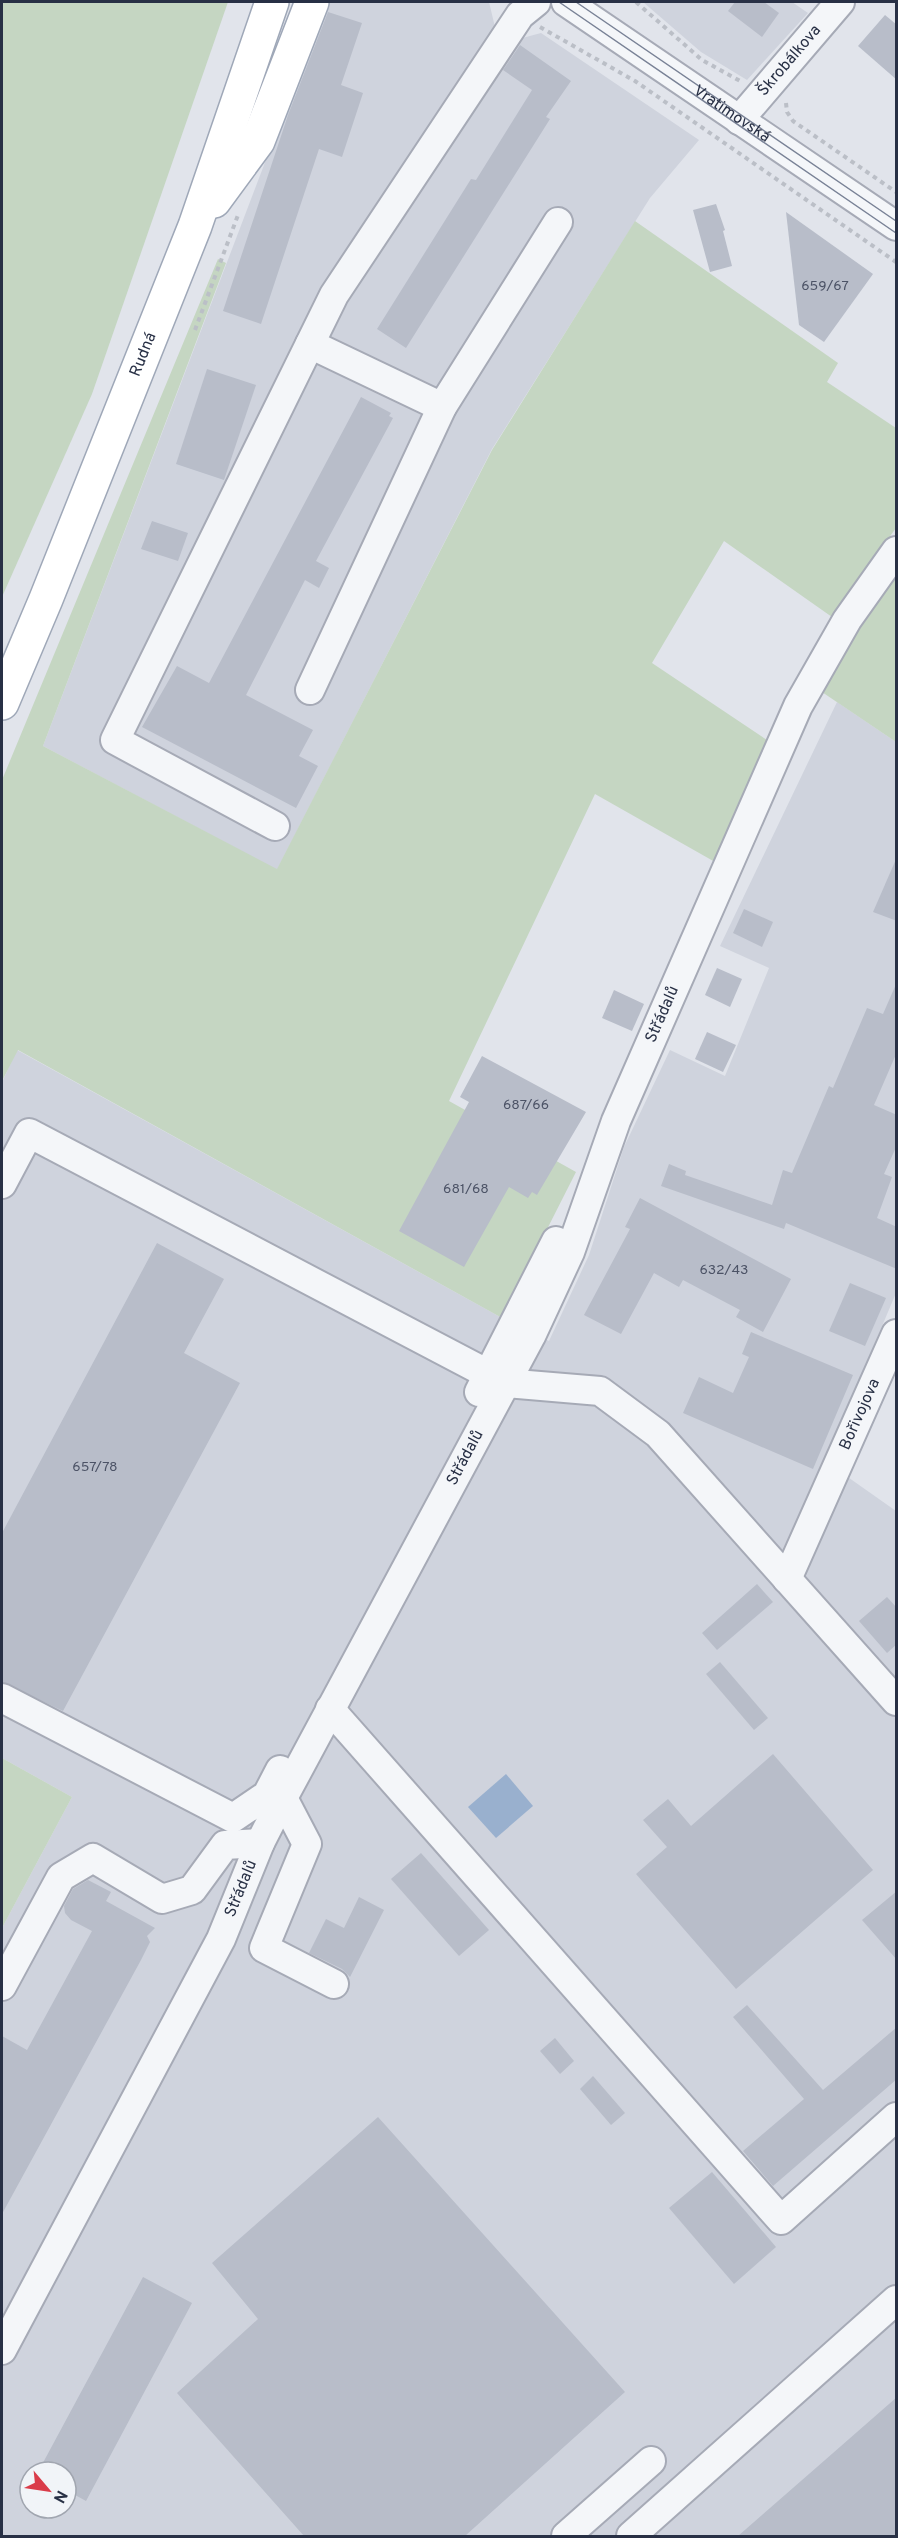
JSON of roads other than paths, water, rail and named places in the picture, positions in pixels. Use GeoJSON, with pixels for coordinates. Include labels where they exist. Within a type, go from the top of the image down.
{"type":"FeatureCollection","features":[{"type":"Feature","properties":{"kind":"main road"},"geometry":{"type":"LineString","coordinates":[[195,226],[258,141],[303,17],[312,2]]}},
{"type":"Feature","properties":{"kind":"main road","name":"Rudná"},"geometry":{"type":"LineString","coordinates":[[2,703],[195,226],[269,5]]}},
{"type":"Feature","properties":{"kind":"street","name":"Vratimovská"},"geometry":{"type":"LineString","coordinates":[[566,2],[897,226]]}},
{"type":"Feature","properties":{"kind":"street","name":"Škrobálkova"},"geometry":{"type":"LineString","coordinates":[[739,120],[840,2]]}},
{"type":"Feature","properties":{"kind":"street"},"geometry":{"type":"LineString","coordinates":[[275,826],[115,740],[334,294],[528,8]]}},
{"type":"Feature","properties":{"kind":"street"},"geometry":{"type":"LineString","coordinates":[[310,690],[442,407],[558,222]]}},
{"type":"Feature","properties":{"kind":"street"},"geometry":{"type":"LineString","coordinates":[[310,344],[442,407]]}},
{"type":"Feature","properties":{"kind":"street","name":"Střádalů"},"geometry":{"type":"LineString","coordinates":[[2,2350],[221,1939],[260,1843],[497,1378],[570,1252],[616,1121],[798,706],[847,620],[897,551]]}},
{"type":"Feature","properties":{"kind":"street"},"geometry":{"type":"LineString","coordinates":[[2,1184],[29,1134],[497,1378],[600,1391],[658,1434],[897,1701]]}},
{"type":"Feature","properties":{"kind":"street","name":"Bořivojova"},"geometry":{"type":"LineString","coordinates":[[787,1579],[897,1334]]}},
{"type":"Feature","properties":{"kind":"street"},"geometry":{"type":"LineString","coordinates":[[2,1698],[232,1818],[267,1796],[497,1378]]}},
{"type":"Feature","properties":{"kind":"street"},"geometry":{"type":"LineString","coordinates":[[330,1709],[781,2220],[897,2117]]}},
{"type":"Feature","properties":{"kind":"street"},"geometry":{"type":"LineString","coordinates":[[283,1798],[307,1844],[264,1948],[334,1984]]}},
{"type":"Feature","properties":{"kind":"street"},"geometry":{"type":"LineString","coordinates":[[2,1986],[61,1877],[93,1858],[162,1899],[192,1890],[225,1845],[260,1843]]}},
{"type":"Feature","properties":{"kind":"street"},"geometry":{"type":"LineString","coordinates":[[631,2536],[897,2300]]}},
{"type":"Feature","properties":{"kind":"street"},"geometry":{"type":"LineString","coordinates":[[566,2536],[651,2461]]}},
{"type":"Feature","properties":{"kind":"water"},"geometry":{"type":"Polygon","coordinates":[[[506,1774],[533,1806],[496,1838],[468,1807],[506,1774]]]}},
{"type":"Feature","properties":{"kind":"tram line"},"geometry":{"type":"LineString","coordinates":[[559,2],[896,233]]}},
{"type":"Feature","properties":{"kind":"tram line"},"geometry":{"type":"LineString","coordinates":[[576,2],[896,221]]}}]}
